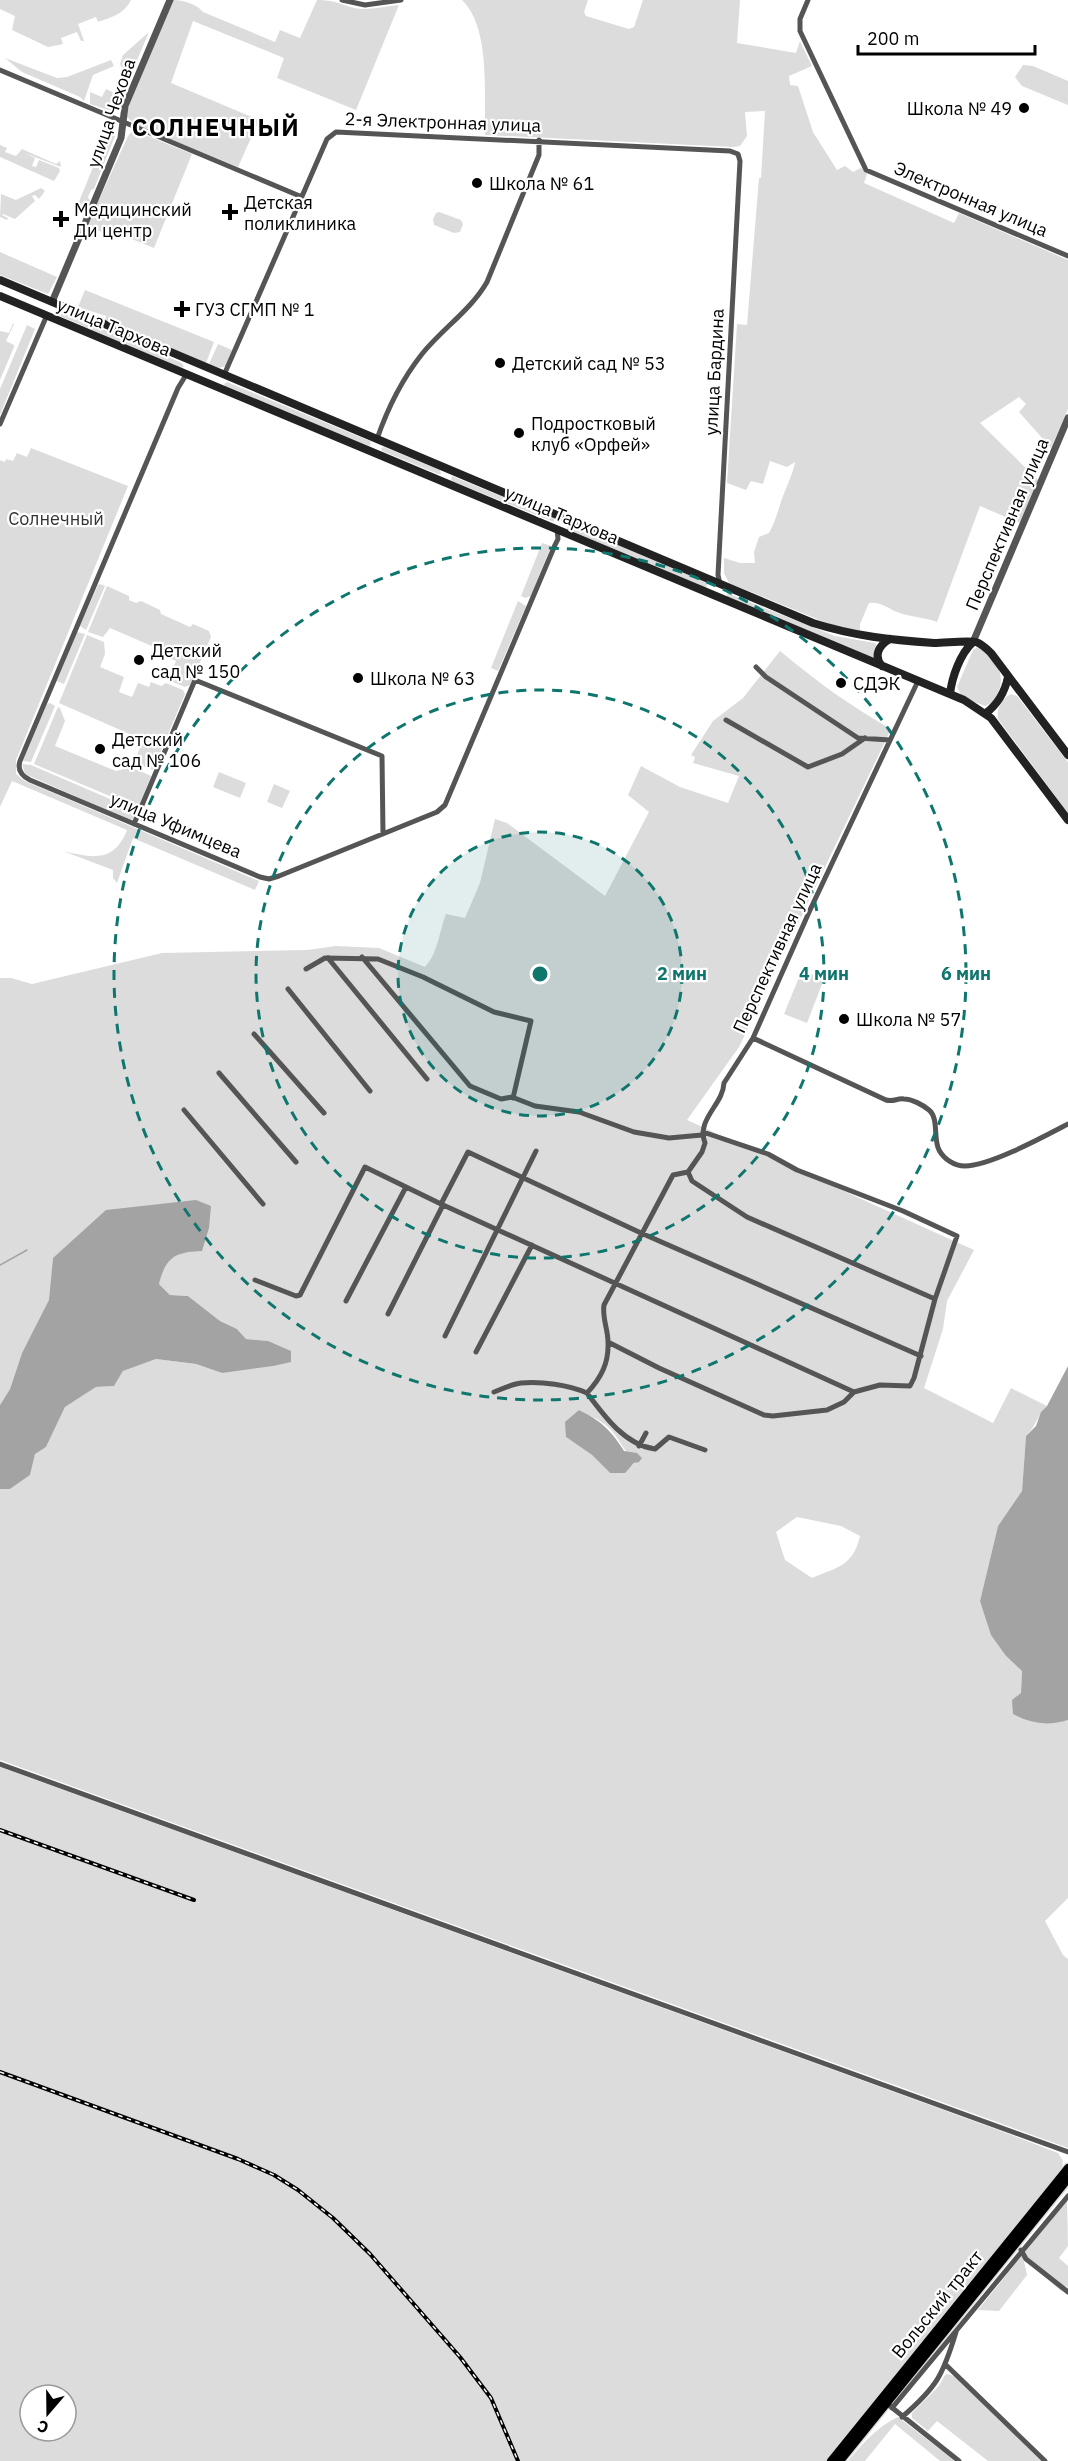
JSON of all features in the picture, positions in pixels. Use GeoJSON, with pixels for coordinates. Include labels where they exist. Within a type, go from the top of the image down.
{"type":"FeatureCollection","features":[{"type":"Feature","properties":{"kind":"main road","name":"улица Тархова"},"geometry":{"type":"LineString","coordinates":[[0,280],[822,626],[848,634],[890,639],[954,644],[973,642]]}},
{"type":"Feature","properties":{"kind":"main road"},"geometry":{"type":"LineString","coordinates":[[21,304],[26,291]]}},
{"type":"Feature","properties":{"kind":"main road","name":"улица Тархова"},"geometry":{"type":"LineString","coordinates":[[0,296],[950,694],[986,713],[1068,820]]}},
{"type":"Feature","properties":{"kind":"main road"},"geometry":{"type":"LineString","coordinates":[[47,315],[52,302]]}},
{"type":"Feature","properties":{"kind":"main road"},"geometry":{"type":"LineString","coordinates":[[186,375],[192,361]]}},
{"type":"Feature","properties":{"kind":"main road"},"geometry":{"type":"LineString","coordinates":[[219,388],[225,375]]}},
{"type":"Feature","properties":{"kind":"main road"},"geometry":{"type":"LineString","coordinates":[[557,529],[562,517]]}},
{"type":"Feature","properties":{"kind":"main road"},"geometry":{"type":"LineString","coordinates":[[717,596],[720,584]]}},
{"type":"Feature","properties":{"kind":"main road"},"geometry":{"type":"LineString","coordinates":[[882,666],[878,660],[878,652],[881,645],[890,639]]}},
{"type":"Feature","properties":{"kind":"main road"},"geometry":{"type":"LineString","coordinates":[[950,694],[966,648],[973,642],[985,647],[1068,755]]}},
{"type":"Feature","properties":{"kind":"main road"},"geometry":{"type":"LineString","coordinates":[[986,713],[993,708],[1005,691],[1008,677]]}},
{"type":"Feature","properties":{"kind":"main road","name":"Вольский тракт"},"geometry":{"type":"LineString","coordinates":[[831,2461],[1068,2168]]}},
{"type":"Feature","properties":{"kind":"main road","name":"Вольский тракт"},"geometry":{"type":"LineString","coordinates":[[840,2461],[889,2406],[1068,2181]]}},
{"type":"Feature","properties":{"kind":"street","name":"улица Чехова"},"geometry":{"type":"LineString","coordinates":[[52,302],[121,138],[125,106],[170,0]]}},
{"type":"Feature","properties":{"kind":"street"},"geometry":{"type":"LineString","coordinates":[[342,0],[364,4],[401,0]]}},
{"type":"Feature","properties":{"kind":"street","name":"Электронная улица"},"geometry":{"type":"LineString","coordinates":[[808,0],[800,19],[800,31],[864,167],[872,174],[1068,256]]}},
{"type":"Feature","properties":{"kind":"street"},"geometry":{"type":"LineString","coordinates":[[0,70],[302,197]]}},
{"type":"Feature","properties":{"kind":"street","name":"2-я Электронная улица"},"geometry":{"type":"LineString","coordinates":[[225,375],[327,139],[336,132],[730,151],[738,154],[741,161]]}},
{"type":"Feature","properties":{"kind":"street"},"geometry":{"type":"LineString","coordinates":[[377,439],[387,412],[423,354],[487,282],[539,155],[539,140]]}},
{"type":"Feature","properties":{"kind":"street","name":"улица Бардина"},"geometry":{"type":"LineString","coordinates":[[720,584],[718,575],[741,161]]}},
{"type":"Feature","properties":{"kind":"street"},"geometry":{"type":"LineString","coordinates":[[0,424],[47,315]]}},
{"type":"Feature","properties":{"kind":"street","name":"улица Уфимцева"},"geometry":{"type":"LineString","coordinates":[[186,375],[178,388],[140,475],[19,765],[24,777],[260,877],[269,879],[437,812],[448,800],[558,539],[557,529]]}},
{"type":"Feature","properties":{"kind":"street","name":"Перспективная улица"},"geometry":{"type":"LineString","coordinates":[[973,642],[1068,418]]}},
{"type":"Feature","properties":{"kind":"street"},"geometry":{"type":"LineString","coordinates":[[756,667],[766,677],[858,738],[890,740]]}},
{"type":"Feature","properties":{"kind":"street"},"geometry":{"type":"LineString","coordinates":[[134,824],[195,680],[382,756],[383,834]]}},
{"type":"Feature","properties":{"kind":"street","name":"Перспективная улица"},"geometry":{"type":"LineString","coordinates":[[688,1172],[702,1152],[705,1143],[703,1131],[706,1117],[724,1091],[724,1083],[753,1038],[918,681]]}},
{"type":"Feature","properties":{"kind":"street"},"geometry":{"type":"LineString","coordinates":[[726,720],[808,767],[842,754],[865,738]]}},
{"type":"Feature","properties":{"kind":"street"},"geometry":{"type":"LineString","coordinates":[[362,957],[470,1086],[501,1099],[513,1098],[535,1106],[579,1112],[634,1132],[669,1138],[703,1131],[768,1154],[797,1170],[903,1211],[957,1236],[935,1299],[921,1356],[910,1386],[880,1385],[854,1392],[844,1402],[827,1410],[764,1415],[659,1368],[608,1342]]}},
{"type":"Feature","properties":{"kind":"street"},"geometry":{"type":"LineString","coordinates":[[328,958],[427,1079]]}},
{"type":"Feature","properties":{"kind":"street"},"geometry":{"type":"LineString","coordinates":[[306,969],[328,958],[378,959],[423,977],[494,1012],[531,1021],[513,1098]]}},
{"type":"Feature","properties":{"kind":"street"},"geometry":{"type":"LineString","coordinates":[[288,989],[370,1091]]}},
{"type":"Feature","properties":{"kind":"street"},"geometry":{"type":"LineString","coordinates":[[254,1034],[324,1113]]}},
{"type":"Feature","properties":{"kind":"street"},"geometry":{"type":"LineString","coordinates":[[753,1038],[886,1100],[893,1102],[906,1098],[928,1109],[933,1114],[934,1137],[939,1150],[949,1162],[962,1167],[992,1160],[1068,1124]]}},
{"type":"Feature","properties":{"kind":"street"},"geometry":{"type":"LineString","coordinates":[[219,1073],[296,1162]]}},
{"type":"Feature","properties":{"kind":"street"},"geometry":{"type":"LineString","coordinates":[[184,1110],[263,1204]]}},
{"type":"Feature","properties":{"kind":"street"},"geometry":{"type":"LineString","coordinates":[[445,1336],[536,1151]]}},
{"type":"Feature","properties":{"kind":"street"},"geometry":{"type":"LineString","coordinates":[[388,1314],[468,1152],[641,1233],[921,1356]]}},
{"type":"Feature","properties":{"kind":"street"},"geometry":{"type":"LineString","coordinates":[[255,1281],[296,1296],[300,1295],[365,1167],[442,1205],[854,1392]]}},
{"type":"Feature","properties":{"kind":"street"},"geometry":{"type":"LineString","coordinates":[[587,1393],[602,1374],[608,1342],[603,1313],[615,1283],[673,1175],[688,1172],[692,1181],[747,1217],[935,1299]]}},
{"type":"Feature","properties":{"kind":"street"},"geometry":{"type":"LineString","coordinates":[[346,1301],[406,1187]]}},
{"type":"Feature","properties":{"kind":"street"},"geometry":{"type":"LineString","coordinates":[[476,1352],[532,1245]]}},
{"type":"Feature","properties":{"kind":"street"},"geometry":{"type":"LineString","coordinates":[[494,1392],[521,1383],[570,1387],[587,1393],[617,1430],[639,1446],[655,1449],[669,1437],[705,1450]]}},
{"type":"Feature","properties":{"kind":"street"},"geometry":{"type":"LineString","coordinates":[[639,1446],[646,1433]]}},
{"type":"Feature","properties":{"kind":"street"},"geometry":{"type":"LineString","coordinates":[[0,1764],[1068,2152]]}},
{"type":"Feature","properties":{"kind":"street"},"geometry":{"type":"LineString","coordinates":[[902,2417],[937,2383],[946,2365],[954,2326],[1068,2196]]}},
{"type":"Feature","properties":{"kind":"street"},"geometry":{"type":"LineString","coordinates":[[1021,2250],[1026,2259],[1068,2292]]}},
{"type":"Feature","properties":{"kind":"street"},"geometry":{"type":"LineString","coordinates":[[946,2365],[1045,2461]]}},
{"type":"Feature","properties":{"kind":"street"},"geometry":{"type":"LineString","coordinates":[[889,2406],[959,2461]]}},
{"type":"Feature","properties":{"kind":"green space"},"geometry":{"type":"Polygon","coordinates":[[[0,0],[131,0],[125,9],[113,17],[98,22],[96,17],[78,24],[84,41],[81,41],[77,32],[61,38],[63,44],[48,47],[12,30],[15,16],[0,9],[0,0]]]}},
{"type":"Feature","properties":{"kind":"green space"},"geometry":{"type":"Polygon","coordinates":[[[173,0],[190,3],[203,12],[275,42],[280,30],[300,38],[317,0],[333,1],[359,9],[399,5],[356,110],[277,78],[284,58],[193,21],[171,83],[259,120],[238,167],[134,124],[127,117],[128,108],[173,0]]]}},
{"type":"Feature","properties":{"kind":"green space"},"geometry":{"type":"Polygon","coordinates":[[[462,0],[588,0],[584,12],[586,16],[629,29],[634,27],[643,0],[740,0],[737,43],[796,53],[800,41],[812,66],[789,76],[790,85],[798,86],[813,132],[837,170],[845,166],[853,172],[861,168],[867,174],[864,183],[954,223],[959,213],[1068,260],[1068,409],[1051,448],[1019,412],[1026,404],[1019,397],[980,423],[1038,480],[1020,523],[980,506],[937,622],[902,614],[880,604],[869,603],[860,624],[860,631],[834,626],[729,583],[724,573],[724,558],[740,563],[755,563],[754,552],[759,537],[769,533],[772,528],[795,462],[787,467],[770,461],[763,484],[751,481],[746,490],[727,483],[737,324],[747,325],[765,111],[745,112],[747,136],[740,146],[733,147],[485,135],[482,45],[478,27],[462,0]]]}},
{"type":"Feature","properties":{"kind":"green space"},"geometry":{"type":"Polygon","coordinates":[[[149,32],[133,70],[126,77],[120,64],[123,55],[149,32]]]}},
{"type":"Feature","properties":{"kind":"green space"},"geometry":{"type":"Polygon","coordinates":[[[5,58],[57,78],[67,77],[111,60],[114,66],[93,75],[84,101],[80,97],[22,72],[5,58]]]}},
{"type":"Feature","properties":{"kind":"green space"},"geometry":{"type":"Polygon","coordinates":[[[1023,65],[1033,66],[1068,81],[1068,105],[1022,86],[1015,77],[1023,65]]]}},
{"type":"Feature","properties":{"kind":"green space"},"geometry":{"type":"Polygon","coordinates":[[[106,89],[119,95],[111,111],[90,104],[90,92],[102,97],[106,89]]]}},
{"type":"Feature","properties":{"kind":"green space"},"geometry":{"type":"Polygon","coordinates":[[[133,130],[192,154],[154,248],[107,229],[102,232],[87,226],[128,136],[133,130]]]}},
{"type":"Feature","properties":{"kind":"green space"},"geometry":{"type":"Polygon","coordinates":[[[107,133],[115,136],[94,189],[88,197],[90,201],[84,208],[78,204],[107,133]]]}},
{"type":"Feature","properties":{"kind":"green space"},"geometry":{"type":"Polygon","coordinates":[[[0,145],[7,148],[5,152],[16,156],[22,149],[56,164],[60,161],[61,167],[24,153],[35,158],[32,166],[36,167],[39,160],[59,168],[60,171],[54,181],[0,157],[0,145]]]}},
{"type":"Feature","properties":{"kind":"green space"},"geometry":{"type":"Polygon","coordinates":[[[41,188],[45,191],[39,199],[35,195],[32,196],[35,201],[15,219],[3,214],[8,218],[7,220],[0,217],[1,194],[16,200],[41,188]]]}},
{"type":"Feature","properties":{"kind":"green space"},"geometry":{"type":"Polygon","coordinates":[[[439,212],[461,220],[463,224],[460,232],[454,233],[434,225],[433,219],[439,212]]]}},
{"type":"Feature","properties":{"kind":"green space"},"geometry":{"type":"Polygon","coordinates":[[[0,252],[57,277],[48,294],[0,275],[0,252]]]}},
{"type":"Feature","properties":{"kind":"green space"},"geometry":{"type":"Polygon","coordinates":[[[85,290],[214,342],[206,363],[105,320],[106,316],[78,307],[85,290]]]}},
{"type":"Feature","properties":{"kind":"green space"},"geometry":{"type":"Polygon","coordinates":[[[62,312],[182,363],[184,367],[181,368],[60,316],[62,312]]]}},
{"type":"Feature","properties":{"kind":"green space"},"geometry":{"type":"Polygon","coordinates":[[[13,323],[6,341],[14,347],[0,380],[0,331],[9,333],[13,323]]]}},
{"type":"Feature","properties":{"kind":"green space"},"geometry":{"type":"Polygon","coordinates":[[[27,325],[35,329],[0,415],[0,389],[27,325]]]}},
{"type":"Feature","properties":{"kind":"green space"},"geometry":{"type":"Polygon","coordinates":[[[218,344],[232,350],[226,366],[219,368],[209,364],[218,344]]]}},
{"type":"Feature","properties":{"kind":"green space"},"geometry":{"type":"Polygon","coordinates":[[[227,382],[370,441],[371,444],[369,446],[225,387],[224,384],[227,382]]]}},
{"type":"Feature","properties":{"kind":"green space"},"geometry":{"type":"Polygon","coordinates":[[[384,447],[440,470],[441,474],[382,451],[381,448],[384,447]]]}},
{"type":"Feature","properties":{"kind":"green space","name":"Солнечный"},"geometry":{"type":"Polygon","coordinates":[[[31,448],[128,486],[16,760],[16,774],[25,781],[259,881],[255,890],[133,838],[117,883],[113,878],[113,870],[63,851],[101,856],[116,848],[127,830],[12,781],[0,807],[0,460],[13,461],[17,453],[27,457],[31,448]]]}},
{"type":"Feature","properties":{"kind":"green space"},"geometry":{"type":"Polygon","coordinates":[[[452,476],[554,518],[554,522],[454,482],[451,480],[452,476]]]}},
{"type":"Feature","properties":{"kind":"green space"},"geometry":{"type":"Polygon","coordinates":[[[569,524],[708,583],[706,588],[567,529],[569,524]]]}},
{"type":"Feature","properties":{"kind":"green space"},"geometry":{"type":"Polygon","coordinates":[[[542,543],[551,546],[531,596],[525,598],[521,596],[542,543]]]}},
{"type":"Feature","properties":{"kind":"green space"},"geometry":{"type":"Polygon","coordinates":[[[100,584],[105,586],[86,630],[80,626],[100,584]]]}},
{"type":"Feature","properties":{"kind":"green space"},"geometry":{"type":"Polygon","coordinates":[[[107,586],[129,596],[129,600],[136,603],[141,601],[160,610],[161,614],[190,627],[193,624],[209,631],[211,637],[190,685],[185,687],[168,680],[176,661],[160,654],[161,650],[110,628],[103,637],[88,632],[107,586]]]}},
{"type":"Feature","properties":{"kind":"green space"},"geometry":{"type":"Polygon","coordinates":[[[727,593],[835,636],[875,643],[875,655],[873,658],[727,597],[727,593]]]}},
{"type":"Feature","properties":{"kind":"green space"},"geometry":{"type":"Polygon","coordinates":[[[518,601],[526,606],[498,671],[491,668],[518,601]]]}},
{"type":"Feature","properties":{"kind":"green space"},"geometry":{"type":"Polygon","coordinates":[[[77,632],[85,634],[64,684],[57,681],[77,632]]]}},
{"type":"Feature","properties":{"kind":"green space"},"geometry":{"type":"Polygon","coordinates":[[[87,635],[104,642],[105,654],[100,667],[124,677],[119,692],[132,697],[138,683],[149,687],[151,682],[161,686],[166,683],[183,690],[185,694],[153,770],[134,763],[143,740],[59,703],[87,635]]]}},
{"type":"Feature","properties":{"kind":"green space"},"geometry":{"type":"Polygon","coordinates":[[[978,647],[994,660],[1001,679],[995,699],[985,706],[962,697],[957,687],[973,650],[978,647]]]}},
{"type":"Feature","properties":{"kind":"green space"},"geometry":{"type":"Polygon","coordinates":[[[780,651],[834,693],[891,729],[739,1047],[687,1120],[974,1250],[947,1301],[943,1329],[924,1388],[993,1423],[1011,1388],[1047,1406],[1026,1436],[1022,1491],[998,1526],[980,1601],[1006,1656],[1022,1671],[1021,1693],[1059,1722],[1068,1720],[1068,1898],[1045,1921],[1063,1955],[1068,1959],[1068,2148],[0,1760],[0,1489],[10,1489],[30,1475],[35,1453],[46,1447],[65,1407],[96,1387],[114,1386],[123,1371],[156,1359],[196,1364],[222,1373],[245,1368],[268,1341],[246,1339],[237,1329],[220,1321],[188,1296],[170,1295],[159,1284],[168,1262],[173,1258],[184,1252],[202,1250],[53,1258],[50,1300],[22,1353],[10,1389],[0,1405],[0,978],[11,978],[32,984],[162,953],[307,950],[336,946],[379,948],[425,967],[436,949],[446,914],[465,918],[480,883],[495,819],[507,823],[605,896],[649,812],[628,795],[641,766],[680,787],[728,803],[739,776],[693,763],[695,757],[691,755],[713,721],[743,698],[780,651]],[[579,1410],[566,1437],[592,1455],[610,1473],[625,1472],[635,1463],[615,1435],[601,1422],[579,1410]],[[797,1517],[776,1532],[785,1560],[812,1578],[837,1568],[849,1560],[860,1536],[841,1526],[797,1517]]]}},
{"type":"Feature","properties":{"kind":"green space"},"geometry":{"type":"Polygon","coordinates":[[[1011,694],[1017,696],[1068,762],[1068,813],[998,719],[1000,704],[1011,694]]]}},
{"type":"Feature","properties":{"kind":"green space"},"geometry":{"type":"Polygon","coordinates":[[[47,704],[55,706],[31,762],[23,761],[47,704]]]}},
{"type":"Feature","properties":{"kind":"green space"},"geometry":{"type":"Polygon","coordinates":[[[58,707],[65,721],[55,746],[116,771],[131,767],[151,776],[138,808],[34,764],[58,707]]]}},
{"type":"Feature","properties":{"kind":"green space"},"geometry":{"type":"Polygon","coordinates":[[[22,764],[31,765],[138,811],[134,819],[130,820],[25,774],[22,764]]]}},
{"type":"Feature","properties":{"kind":"green space"},"geometry":{"type":"Polygon","coordinates":[[[219,772],[246,783],[240,798],[213,787],[219,772]]]}},
{"type":"Feature","properties":{"kind":"green space"},"geometry":{"type":"Polygon","coordinates":[[[274,784],[290,791],[282,808],[267,802],[274,784]]]}},
{"type":"Feature","properties":{"kind":"green space"},"geometry":{"type":"Polygon","coordinates":[[[802,970],[824,979],[807,1023],[784,1014],[802,970]]]}},
{"type":"Feature","properties":{"kind":"green space"},"geometry":{"type":"Polygon","coordinates":[[[0,1767],[1058,2153],[1063,2161],[1062,2169],[827,2461],[0,2461],[0,1767]]]}},
{"type":"Feature","properties":{"kind":"green space"},"geometry":{"type":"Polygon","coordinates":[[[1067,2200],[1068,2246],[1059,2258],[1068,2266],[1068,2288],[1066,2286],[1061,2291],[1023,2257],[1027,2275],[999,2311],[978,2310],[1067,2200]]]}},
{"type":"Feature","properties":{"kind":"green space"},"geometry":{"type":"Polygon","coordinates":[[[945,2375],[955,2377],[1041,2461],[988,2461],[937,2421],[928,2431],[912,2418],[912,2413],[939,2386],[945,2375]]]}},
{"type":"Feature","properties":{"kind":"green space"},"geometry":{"type":"Polygon","coordinates":[[[898,2417],[955,2461],[940,2461],[895,2424],[865,2461],[848,2461],[877,2430],[898,2417]]]}},
{"type":"Feature","properties":{"kind":"shaded area"},"geometry":{"type":"Polygon","coordinates":[[[196,1200],[211,1206],[209,1228],[202,1251],[185,1253],[173,1258],[165,1268],[159,1284],[170,1295],[188,1296],[220,1321],[237,1329],[246,1339],[268,1341],[291,1351],[291,1362],[222,1373],[196,1364],[156,1359],[123,1371],[114,1386],[96,1387],[65,1407],[46,1447],[35,1454],[30,1475],[10,1489],[0,1489],[0,1405],[10,1389],[22,1353],[49,1300],[53,1258],[106,1210],[196,1200]]]}},
{"type":"Feature","properties":{"kind":"shaded area"},"geometry":{"type":"Polygon","coordinates":[[[1068,1366],[1068,1720],[1040,1723],[1013,1714],[1012,1700],[1021,1693],[1022,1671],[1006,1656],[991,1635],[980,1601],[998,1526],[1022,1491],[1026,1436],[1036,1426],[1041,1412],[1047,1406],[1068,1366]]]}},
{"type":"Feature","properties":{"kind":"shaded area"},"geometry":{"type":"Polygon","coordinates":[[[579,1410],[605,1427],[624,1451],[637,1453],[642,1458],[639,1462],[634,1463],[625,1473],[610,1473],[592,1455],[566,1437],[565,1422],[579,1410]]]}},
{"type":"Feature","properties":{"kind":"waterway"},"geometry":{"type":"LineString","coordinates":[[0,1265],[27,1250]]}},
{"type":"Feature","properties":{"kind":"railway"},"geometry":{"type":"LineString","coordinates":[[0,1830],[194,1900]]}},
{"type":"Feature","properties":{"kind":"railway"},"geometry":{"type":"LineString","coordinates":[[0,2072],[238,2159],[274,2175],[298,2190],[333,2218],[370,2254],[460,2357],[491,2398],[518,2461]]}},
{"type":"Feature","properties":{"kind":"place","name":"Школа № 49"},"geometry":{"type":"Point","coordinates":[1024,108]}},
{"type":"Feature","properties":{"kind":"place","name":"Школа № 61"},"geometry":{"type":"Point","coordinates":[477,183]}},
{"type":"Feature","properties":{"kind":"place","name":"Детская поликлиника"},"geometry":{"type":"Point","coordinates":[230,212]}},
{"type":"Feature","properties":{"kind":"place","name":"Медицинский Ди центр"},"geometry":{"type":"Point","coordinates":[61,219]}},
{"type":"Feature","properties":{"kind":"place","name":"ГУЗ СГМП № 1"},"geometry":{"type":"Point","coordinates":[182,309]}},
{"type":"Feature","properties":{"kind":"place","name":"Детский сад № 53"},"geometry":{"type":"Point","coordinates":[500,363]}},
{"type":"Feature","properties":{"kind":"place","name":"Подростковый клуб «Орфей»"},"geometry":{"type":"Point","coordinates":[519,433]}},
{"type":"Feature","properties":{"kind":"place","name":"Детский сад № 150"},"geometry":{"type":"Point","coordinates":[139,660]}},
{"type":"Feature","properties":{"kind":"place","name":"Школа № 63"},"geometry":{"type":"Point","coordinates":[358,678]}},
{"type":"Feature","properties":{"kind":"place","name":"СДЭК"},"geometry":{"type":"Point","coordinates":[841,683]}},
{"type":"Feature","properties":{"kind":"place","name":"Детский сад № 106"},"geometry":{"type":"Point","coordinates":[100,749]}},
{"type":"Feature","properties":{"kind":"place","name":"Школа № 57"},"geometry":{"type":"Point","coordinates":[844,1019]}},
{"type":"Feature","properties":{"kind":"district","name":"СОЛНЕЧНЫЙ"},"geometry":{"type":"Point","coordinates":[216,127]}}]}
